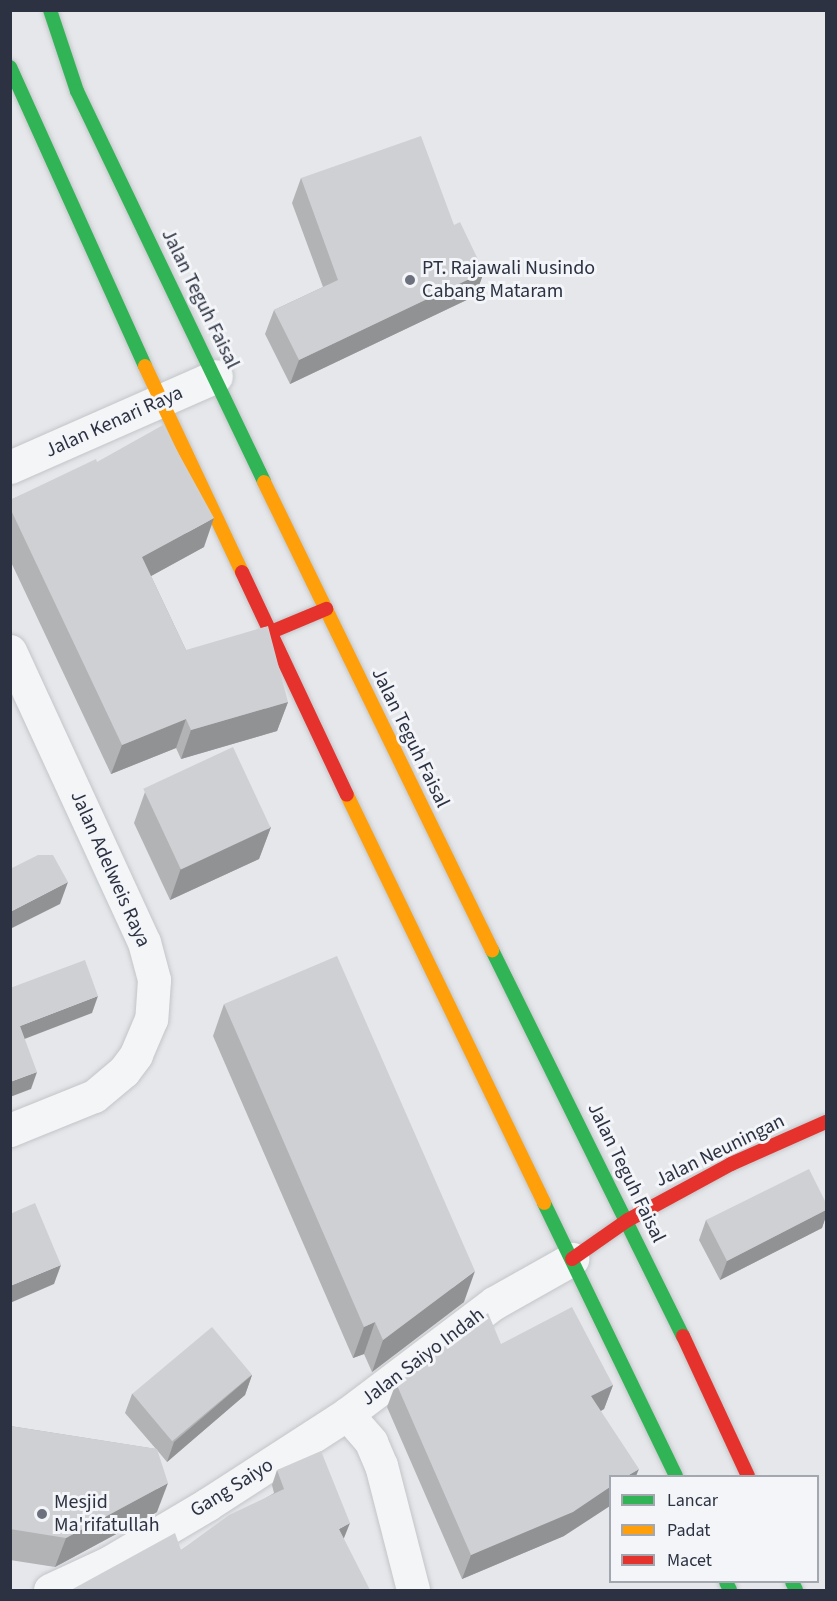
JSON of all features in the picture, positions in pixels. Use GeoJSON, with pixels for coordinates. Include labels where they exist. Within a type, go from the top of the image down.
{"type":"FeatureCollection","features":[{"type":"Feature","properties":{"kind":"main road","name":"Jalan Teguh Faisal"},"geometry":{"type":"LineString","coordinates":[[50,10],[77,90],[216,376],[408,782],[628,1220],[748,1475]]}},
{"type":"Feature","properties":{"kind":"main road"},"geometry":{"type":"LineString","coordinates":[[10,67],[162,403],[352,806],[381,860],[676,1475]]}},
{"type":"Feature","properties":{"kind":"main road"},"geometry":{"type":"LineString","coordinates":[[271,632],[326,609]]}},
{"type":"Feature","properties":{"kind":"main road","name":"Jalan Neuningan"},"geometry":{"type":"LineString","coordinates":[[572,1259],[628,1220],[731,1164],[826,1122]]}},
{"type":"Feature","properties":{"kind":"street","name":"Jalan Kenari Raya"},"geometry":{"type":"LineString","coordinates":[[10,467],[162,403],[216,376]]}},
{"type":"Feature","properties":{"kind":"street","name":"Jalan Adelweis Raya"},"geometry":{"type":"LineString","coordinates":[[10,651],[144,942],[154,980],[151,1019],[145,1038],[124,1071],[94,1096],[10,1130]]}},
{"type":"Feature","properties":{"kind":"street","name":"Jalan Saiyo Indah"},"geometry":{"type":"LineString","coordinates":[[413,1590],[381,1465],[371,1442],[347,1414],[494,1304],[572,1259]]}},
{"type":"Feature","properties":{"kind":"street","name":"Gang Saiyo"},"geometry":{"type":"LineString","coordinates":[[50,1590],[198,1510],[347,1414]]}},
{"type":"Feature","properties":{"kind":"building"},"geometry":{"type":"Polygon","coordinates":[[[421,136],[454,225],[460,222],[484,272],[299,360],[274,310],[338,280],[301,178],[421,136]]]}},
{"type":"Feature","properties":{"kind":"building"},"geometry":{"type":"Polygon","coordinates":[[[163,425],[214,518],[142,557],[186,650],[268,626],[288,702],[191,730],[186,719],[122,745],[10,508],[10,500],[96,459],[97,462],[163,425]]]}},
{"type":"Feature","properties":{"kind":"building"},"geometry":{"type":"Polygon","coordinates":[[[233,747],[271,828],[181,870],[143,789],[233,747]]]}},
{"type":"Feature","properties":{"kind":"building"},"geometry":{"type":"Polygon","coordinates":[[[38,855],[53,855],[68,882],[10,912],[10,869],[38,855]]]}},
{"type":"Feature","properties":{"kind":"building"},"geometry":{"type":"Polygon","coordinates":[[[337,956],[475,1271],[383,1340],[375,1322],[364,1327],[224,1004],[337,956]]]}},
{"type":"Feature","properties":{"kind":"building"},"geometry":{"type":"Polygon","coordinates":[[[85,960],[98,996],[20,1026],[37,1072],[10,1082],[10,988],[85,960]]]}},
{"type":"Feature","properties":{"kind":"building"},"geometry":{"type":"Polygon","coordinates":[[[809,1169],[826,1203],[826,1210],[727,1261],[706,1220],[809,1169]]]}},
{"type":"Feature","properties":{"kind":"building"},"geometry":{"type":"Polygon","coordinates":[[[35,1203],[61,1265],[10,1286],[10,1214],[35,1203]]]}},
{"type":"Feature","properties":{"kind":"building"},"geometry":{"type":"Polygon","coordinates":[[[572,1307],[613,1385],[591,1396],[639,1469],[629,1475],[609,1475],[609,1488],[573,1512],[471,1555],[396,1383],[488,1313],[501,1344],[572,1307]]]}},
{"type":"Feature","properties":{"kind":"building"},"geometry":{"type":"Polygon","coordinates":[[[212,1327],[252,1374],[172,1441],[132,1394],[212,1327]]]}},
{"type":"Feature","properties":{"kind":"building"},"geometry":{"type":"Polygon","coordinates":[[[10,1426],[157,1449],[168,1483],[66,1538],[10,1529],[10,1426]]]}},
{"type":"Feature","properties":{"kind":"building"},"geometry":{"type":"Polygon","coordinates":[[[321,1451],[350,1523],[339,1529],[370,1590],[71,1590],[175,1533],[181,1550],[229,1515],[284,1489],[277,1470],[321,1451]]]}},
{"type":"Feature","properties":{"kind":"traffic: fast"},"geometry":{"type":"LineString","coordinates":[[50,10],[77,91],[264,482]]}},
{"type":"Feature","properties":{"kind":"traffic: fast"},"geometry":{"type":"LineString","coordinates":[[10,67],[145,366]]}},
{"type":"Feature","properties":{"kind":"traffic: fast"},"geometry":{"type":"LineString","coordinates":[[492,950],[683,1336]]}},
{"type":"Feature","properties":{"kind":"traffic: fast"},"geometry":{"type":"LineString","coordinates":[[544,1203],[676,1475]]}},
{"type":"Feature","properties":{"kind":"traffic: fast"},"geometry":{"type":"LineString","coordinates":[[726,1583],[730,1590]]}},
{"type":"Feature","properties":{"kind":"traffic: fast"},"geometry":{"type":"LineString","coordinates":[[792,1583],[796,1590]]}},
{"type":"Feature","properties":{"kind":"traffic: slow"},"geometry":{"type":"LineString","coordinates":[[145,366],[242,572]]}},
{"type":"Feature","properties":{"kind":"traffic: slow"},"geometry":{"type":"LineString","coordinates":[[264,482],[492,950]]}},
{"type":"Feature","properties":{"kind":"traffic: slow"},"geometry":{"type":"LineString","coordinates":[[347,795],[544,1203]]}},
{"type":"Feature","properties":{"kind":"traffic: jam"},"geometry":{"type":"LineString","coordinates":[[242,572],[347,795]]}},
{"type":"Feature","properties":{"kind":"traffic: jam"},"geometry":{"type":"LineString","coordinates":[[271,632],[326,609]]}},
{"type":"Feature","properties":{"kind":"traffic: jam"},"geometry":{"type":"LineString","coordinates":[[572,1259],[628,1220],[731,1164],[826,1122]]}},
{"type":"Feature","properties":{"kind":"traffic: jam"},"geometry":{"type":"LineString","coordinates":[[683,1336],[748,1475]]}},
{"type":"Feature","properties":{"kind":"place","name":"PT. Rajawali Nusindo Cabang Mataram"},"geometry":{"type":"Point","coordinates":[410,280]}},
{"type":"Feature","properties":{"kind":"place","name":"Mesjid Ma'rifatullah"},"geometry":{"type":"Point","coordinates":[42,1514]}}]}
